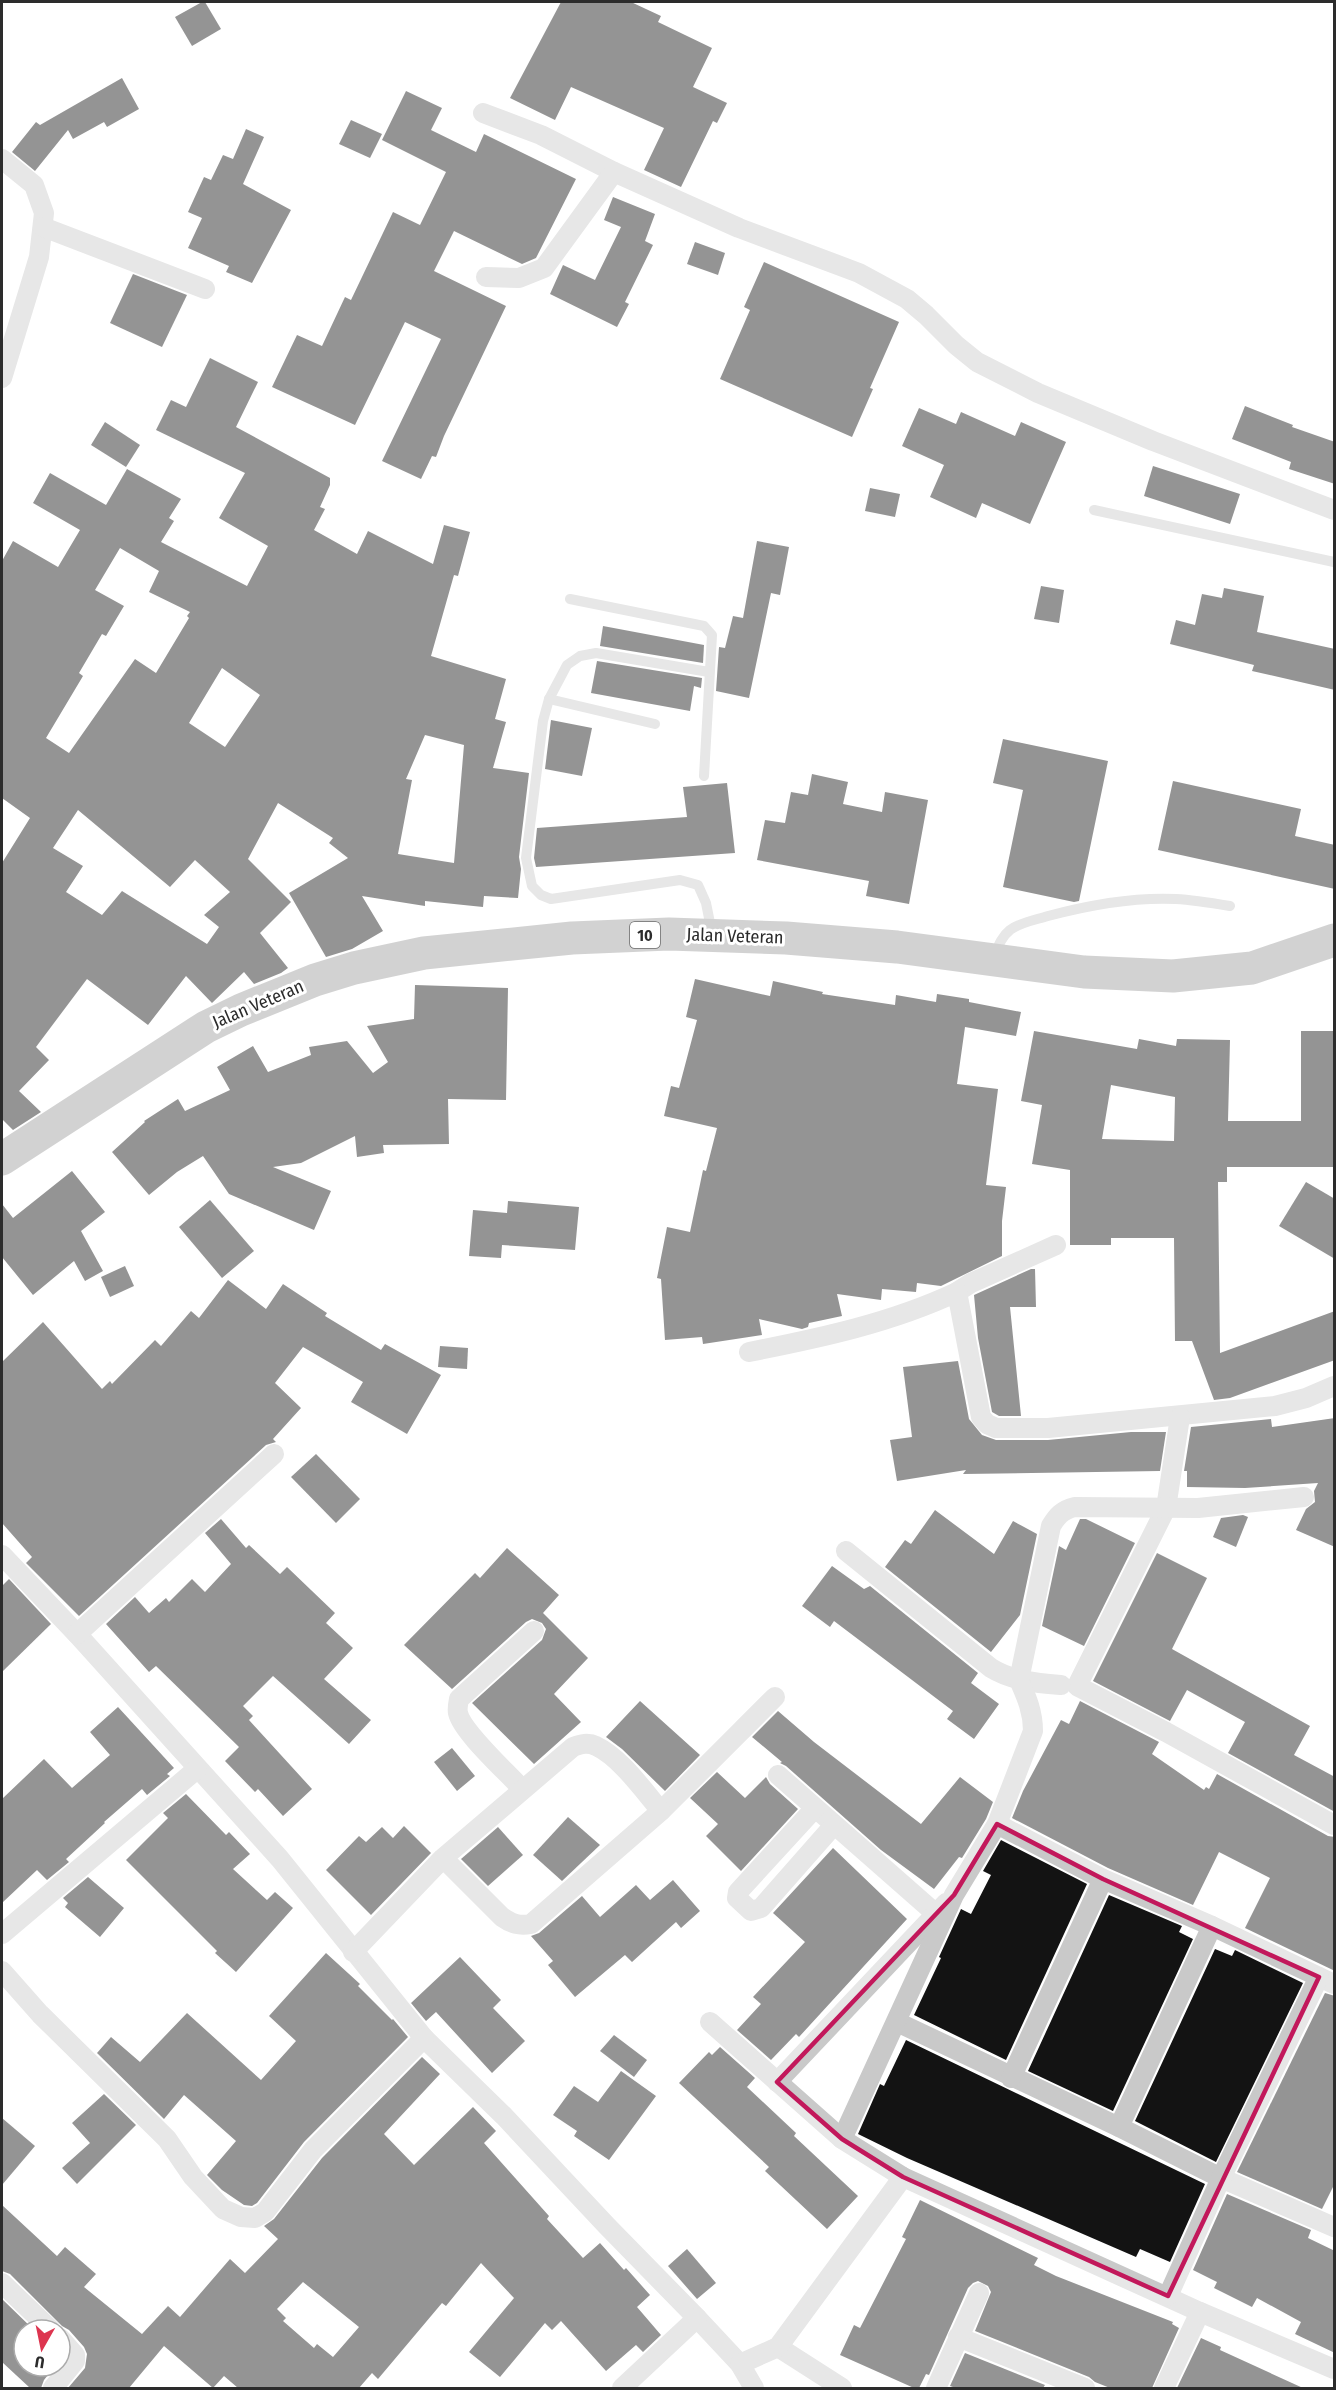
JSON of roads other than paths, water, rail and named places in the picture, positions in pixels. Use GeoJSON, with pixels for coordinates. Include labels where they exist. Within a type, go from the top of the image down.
{"type":"FeatureCollection","features":[{"type":"Feature","properties":{"kind":"highway","name":"Jalan Veteran"},"geometry":{"type":"LineString","coordinates":[[2,1159],[206,1027],[315,980],[354,968],[424,953],[572,938],[669,934],[712,935],[897,947],[992,962],[1084,972],[1173,976],[1252,968],[1335,940]]}},
{"type":"Feature","properties":{"kind":"street"},"geometry":{"type":"LineString","coordinates":[[483,113],[541,135],[614,172],[738,228],[859,273],[907,299],[977,362],[1038,393],[1153,441],[1335,510]]}},
{"type":"Feature","properties":{"kind":"street"},"geometry":{"type":"LineString","coordinates":[[2,159],[34,185],[44,213],[39,257],[2,378]]}},
{"type":"Feature","properties":{"kind":"street"},"geometry":{"type":"LineString","coordinates":[[486,277],[519,278],[544,268],[614,172]]}},
{"type":"Feature","properties":{"kind":"street"},"geometry":{"type":"LineString","coordinates":[[43,227],[205,289]]}},
{"type":"Feature","properties":{"kind":"street"},"geometry":{"type":"LineString","coordinates":[[749,1352],[839,1333],[923,1308],[971,1283],[1056,1245]]}},
{"type":"Feature","properties":{"kind":"street"},"geometry":{"type":"LineString","coordinates":[[957,1292],[981,1417],[987,1424],[996,1428],[1048,1428],[1275,1406],[1306,1398],[1335,1386]]}},
{"type":"Feature","properties":{"kind":"street"},"geometry":{"type":"LineString","coordinates":[[1180,1417],[1166,1508],[1077,1686],[1335,1825]]}},
{"type":"Feature","properties":{"kind":"street"},"geometry":{"type":"LineString","coordinates":[[77,1634],[274,1454]]}},
{"type":"Feature","properties":{"kind":"street"},"geometry":{"type":"LineString","coordinates":[[842,2139],[954,1895],[997,1824],[1033,1731],[1033,1716],[1029,1701],[1019,1680],[1051,1526],[1057,1517],[1065,1509],[1075,1507],[1198,1508],[1304,1497]]}},
{"type":"Feature","properties":{"kind":"street"},"geometry":{"type":"LineString","coordinates":[[846,1551],[1002,1675],[1019,1680],[1061,1685]]}},
{"type":"Feature","properties":{"kind":"street"},"geometry":{"type":"LineString","coordinates":[[2,1555],[77,1634],[280,1859],[424,2038],[504,2116],[606,2226],[697,2318],[740,2364],[754,2388]]}},
{"type":"Feature","properties":{"kind":"street"},"geometry":{"type":"LineString","coordinates":[[522,1789],[467,1730],[458,1715],[458,1709],[459,1699],[534,1630]]}},
{"type":"Feature","properties":{"kind":"street"},"geometry":{"type":"LineString","coordinates":[[443,1858],[502,1917],[513,1924],[522,1926],[531,1924],[661,1811],[775,1697]]}},
{"type":"Feature","properties":{"kind":"street"},"geometry":{"type":"LineString","coordinates":[[353,1952],[443,1858],[573,1747],[589,1744],[613,1758],[661,1811]]}},
{"type":"Feature","properties":{"kind":"street"},"geometry":{"type":"LineString","coordinates":[[2,1934],[197,1769]]}},
{"type":"Feature","properties":{"kind":"street"},"geometry":{"type":"LineString","coordinates":[[778,1775],[935,1913]]}},
{"type":"Feature","properties":{"kind":"street"},"geometry":{"type":"LineString","coordinates":[[815,1808],[738,1892],[737,1899],[751,1911],[760,1908],[834,1825]]}},
{"type":"Feature","properties":{"kind":"street"},"geometry":{"type":"LineString","coordinates":[[997,1824],[1103,1879],[1212,1926],[1327,1981],[1221,2178],[1168,2296]]}},
{"type":"Feature","properties":{"kind":"street"},"geometry":{"type":"LineString","coordinates":[[1011,2078],[1103,1879]]}},
{"type":"Feature","properties":{"kind":"street"},"geometry":{"type":"LineString","coordinates":[[777,2082],[954,1895]]}},
{"type":"Feature","properties":{"kind":"street"},"geometry":{"type":"LineString","coordinates":[[1119,2127],[1212,1926]]}},
{"type":"Feature","properties":{"kind":"street"},"geometry":{"type":"LineString","coordinates":[[2,1971],[40,2014],[167,2139],[193,2177],[223,2209],[241,2217],[255,2218],[265,2212],[313,2150],[424,2038]]}},
{"type":"Feature","properties":{"kind":"street"},"geometry":{"type":"LineString","coordinates":[[710,2022],[842,2139],[903,2177],[1200,2312],[1335,2369]]}},
{"type":"Feature","properties":{"kind":"street"},"geometry":{"type":"LineString","coordinates":[[897,2022],[1221,2178],[1333,2224]]}},
{"type":"Feature","properties":{"kind":"street"},"geometry":{"type":"LineString","coordinates":[[740,2364],[778,2347],[903,2177]]}},
{"type":"Feature","properties":{"kind":"street"},"geometry":{"type":"LineString","coordinates":[[2,2283],[38,2318]]}},
{"type":"Feature","properties":{"kind":"street"},"geometry":{"type":"LineString","coordinates":[[936,2388],[979,2294]]}},
{"type":"Feature","properties":{"kind":"street"},"geometry":{"type":"LineString","coordinates":[[1164,2388],[1200,2312]]}},
{"type":"Feature","properties":{"kind":"street"},"geometry":{"type":"LineString","coordinates":[[622,2388],[697,2318]]}},
{"type":"Feature","properties":{"kind":"street"},"geometry":{"type":"LineString","coordinates":[[958,2337],[1059,2384],[1085,2388]]}},
{"type":"Feature","properties":{"kind":"street"},"geometry":{"type":"LineString","coordinates":[[778,2347],[842,2388]]}},
{"type":"Feature","properties":{"kind":"street"},"geometry":{"type":"LineString","coordinates":[[72,2352],[75,2355],[72,2365]]}},
{"type":"Feature","properties":{"kind":"lane"},"geometry":{"type":"LineString","coordinates":[[1094,510],[1335,562]]}},
{"type":"Feature","properties":{"kind":"lane"},"geometry":{"type":"LineString","coordinates":[[570,599],[704,626],[712,635],[704,776]]}},
{"type":"Feature","properties":{"kind":"lane"},"geometry":{"type":"LineString","coordinates":[[709,672],[596,653],[580,656],[567,665],[549,699],[543,721],[526,858],[532,886],[541,895],[551,898],[680,880],[698,885],[706,903],[712,935]]}},
{"type":"Feature","properties":{"kind":"lane"},"geometry":{"type":"LineString","coordinates":[[549,699],[655,724]]}},
{"type":"Feature","properties":{"kind":"lane"},"geometry":{"type":"LineString","coordinates":[[992,962],[1002,938],[1009,931],[1020,924],[1072,910],[1149,899],[1176,899],[1230,906]]}}]}
